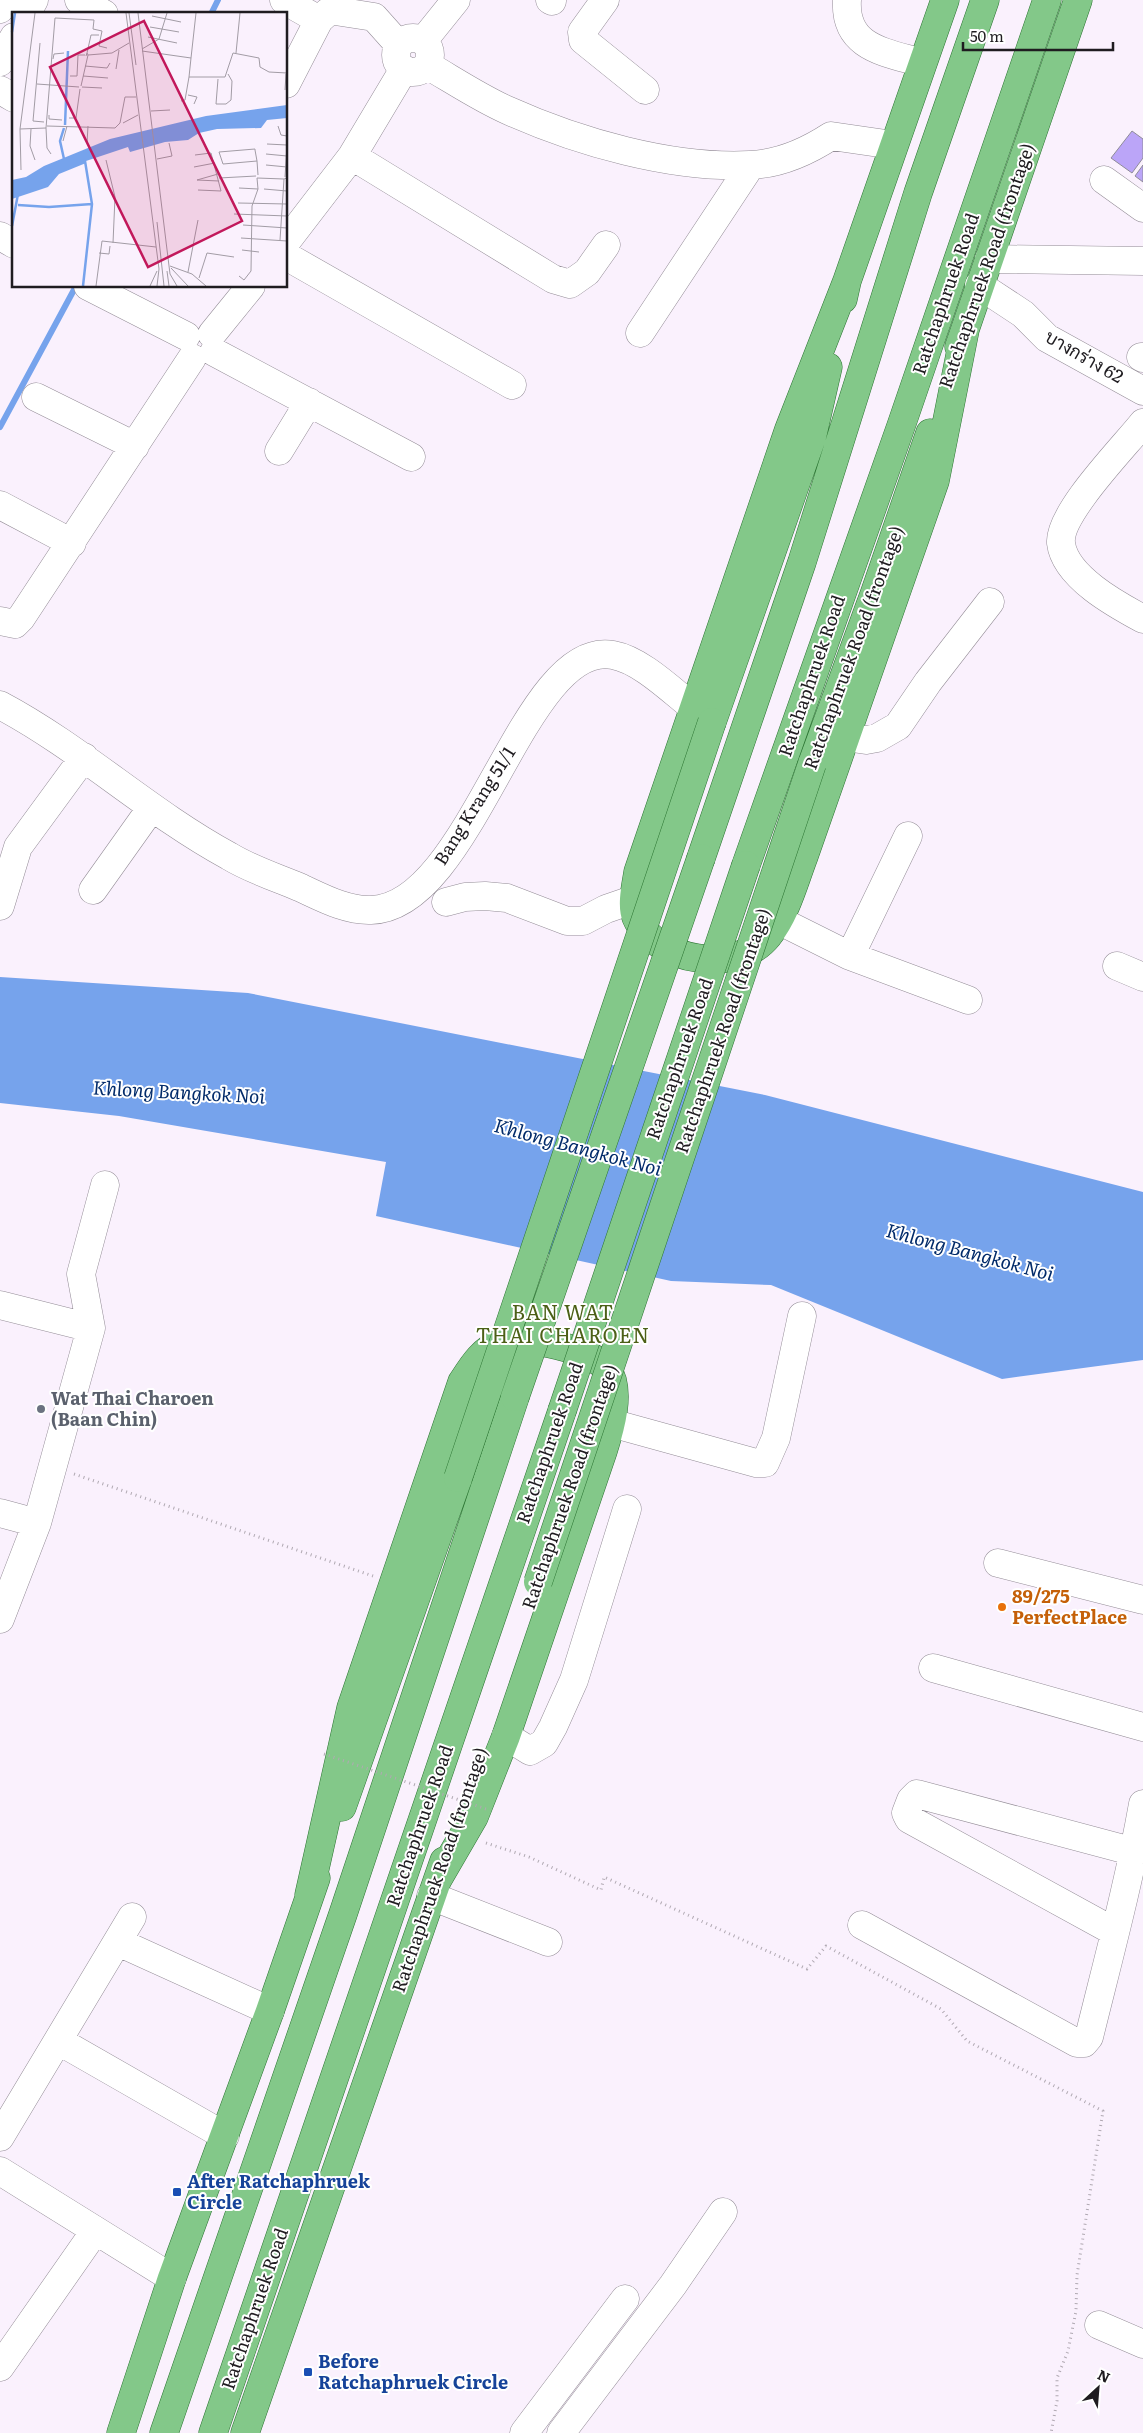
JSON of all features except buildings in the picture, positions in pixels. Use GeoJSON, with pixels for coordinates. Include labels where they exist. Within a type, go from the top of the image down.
{"type":"FeatureCollection","features":[{"type":"Feature","properties":{"kind":"main road"},"geometry":{"type":"LineString","coordinates":[[945,0],[847,280],[812,437],[704,716],[638,872],[635,916],[647,934],[660,946],[708,959],[731,957],[752,950],[768,937],[778,920],[804,856],[935,482],[965,330]]}},
{"type":"Feature","properties":{"kind":"main road"},"geometry":{"type":"LineString","coordinates":[[164,2433],[343,1914],[514,1397],[802,562],[918,193],[985,0]]}},
{"type":"Feature","properties":{"kind":"main road","name":"Ratchaphruek Road"},"geometry":{"type":"LineString","coordinates":[[213,2433],[746,865],[901,426],[1047,0]]}},
{"type":"Feature","properties":{"kind":"main road","name":"Ratchaphruek Road (frontage)"},"geometry":{"type":"LineString","coordinates":[[244,2433],[435,1887],[812,764],[875,592],[1078,0]]}},
{"type":"Feature","properties":{"kind":"main road"},"geometry":{"type":"LineString","coordinates":[[121,2428],[172,2278],[270,2011],[309,1895],[362,1754],[458,1478],[704,716]]}},
{"type":"Feature","properties":{"kind":"main road"},"geometry":{"type":"LineString","coordinates":[[309,1895],[351,1708],[462,1382],[479,1356],[502,1342],[525,1340],[594,1357],[607,1370],[613,1386],[611,1423],[506,1736],[474,1817],[435,1887]]}},
{"type":"Feature","properties":{"kind":"street"},"geometry":{"type":"LineString","coordinates":[[0,9],[5,0]]}},
{"type":"Feature","properties":{"kind":"street"},"geometry":{"type":"LineString","coordinates":[[27,12],[34,0]]}},
{"type":"Feature","properties":{"kind":"street"},"geometry":{"type":"LineString","coordinates":[[80,0],[101,12]]}},
{"type":"Feature","properties":{"kind":"street"},"geometry":{"type":"LineString","coordinates":[[284,0],[319,20]]}},
{"type":"Feature","properties":{"kind":"street"},"geometry":{"type":"LineString","coordinates":[[288,239],[352,156],[413,55],[456,0]]}},
{"type":"Feature","properties":{"kind":"street"},"geometry":{"type":"LineString","coordinates":[[605,0],[582,32],[583,40],[645,90]]}},
{"type":"Feature","properties":{"kind":"street"},"geometry":{"type":"LineString","coordinates":[[847,0],[847,20],[856,37],[874,48],[922,63]]}},
{"type":"Feature","properties":{"kind":"street"},"geometry":{"type":"LineString","coordinates":[[288,80],[319,20],[328,12],[335,11],[374,17],[413,55],[506,110],[558,130],[637,154],[678,162],[751,165],[813,148],[832,136],[893,145]]}},
{"type":"Feature","properties":{"kind":"street"},"geometry":{"type":"LineString","coordinates":[[0,62],[12,41]]}},
{"type":"Feature","properties":{"kind":"street"},"geometry":{"type":"LineString","coordinates":[[0,90],[12,97]]}},
{"type":"Feature","properties":{"kind":"street"},"geometry":{"type":"LineString","coordinates":[[352,156],[553,279],[570,284],[587,272],[606,244]]}},
{"type":"Feature","properties":{"kind":"street"},"geometry":{"type":"LineString","coordinates":[[640,333],[751,165]]}},
{"type":"Feature","properties":{"kind":"street"},"geometry":{"type":"LineString","coordinates":[[1104,180],[1143,208]]}},
{"type":"Feature","properties":{"kind":"street"},"geometry":{"type":"LineString","coordinates":[[0,236],[12,243]]}},
{"type":"Feature","properties":{"kind":"street"},"geometry":{"type":"LineString","coordinates":[[288,257],[512,385]]}},
{"type":"Feature","properties":{"kind":"street"},"geometry":{"type":"LineString","coordinates":[[989,259],[1143,261]]}},
{"type":"Feature","properties":{"kind":"street","name":"บางกร่าง 62"},"geometry":{"type":"LineString","coordinates":[[979,286],[1023,314],[1047,338],[1143,391]]}},
{"type":"Feature","properties":{"kind":"street"},"geometry":{"type":"LineString","coordinates":[[92,288],[411,457]]}},
{"type":"Feature","properties":{"kind":"street"},"geometry":{"type":"LineString","coordinates":[[0,621],[15,624],[72,543],[201,345],[249,288]]}},
{"type":"Feature","properties":{"kind":"street"},"geometry":{"type":"LineString","coordinates":[[36,396],[135,446]]}},
{"type":"Feature","properties":{"kind":"street"},"geometry":{"type":"LineString","coordinates":[[279,451],[309,402]]}},
{"type":"Feature","properties":{"kind":"street"},"geometry":{"type":"LineString","coordinates":[[1139,437],[1082,496],[1068,518],[1061,542],[1069,563],[1105,598],[1143,619]]}},
{"type":"Feature","properties":{"kind":"street"},"geometry":{"type":"LineString","coordinates":[[0,505],[72,543]]}},
{"type":"Feature","properties":{"kind":"street"},"geometry":{"type":"LineString","coordinates":[[845,737],[866,740],[877,738],[898,726],[928,682],[990,602]]}},
{"type":"Feature","properties":{"kind":"street","name":"Bang Krang 51/1"},"geometry":{"type":"LineString","coordinates":[[0,704],[84,757],[152,807],[229,857],[345,907],[371,910],[396,905],[421,887],[447,857],[540,702],[574,665],[592,654],[612,654],[630,660],[704,716]]}},
{"type":"Feature","properties":{"kind":"street"},"geometry":{"type":"LineString","coordinates":[[0,906],[9,848],[84,757]]}},
{"type":"Feature","properties":{"kind":"street"},"geometry":{"type":"LineString","coordinates":[[93,890],[152,807]]}},
{"type":"Feature","properties":{"kind":"street"},"geometry":{"type":"LineString","coordinates":[[850,956],[908,836]]}},
{"type":"Feature","properties":{"kind":"street"},"geometry":{"type":"LineString","coordinates":[[446,902],[465,897],[507,898],[567,921],[583,921],[606,909],[635,899]]}},
{"type":"Feature","properties":{"kind":"street"},"geometry":{"type":"LineString","coordinates":[[778,920],[850,956],[968,1000]]}},
{"type":"Feature","properties":{"kind":"street"},"geometry":{"type":"LineString","coordinates":[[1118,966],[1143,977]]}},
{"type":"Feature","properties":{"kind":"street"},"geometry":{"type":"LineString","coordinates":[[0,1619],[37,1523],[91,1328],[81,1274],[105,1185]]}},
{"type":"Feature","properties":{"kind":"street"},"geometry":{"type":"LineString","coordinates":[[0,1305],[91,1328]]}},
{"type":"Feature","properties":{"kind":"street"},"geometry":{"type":"LineString","coordinates":[[611,1423],[765,1463],[776,1438],[802,1316]]}},
{"type":"Feature","properties":{"kind":"street"},"geometry":{"type":"LineString","coordinates":[[506,1736],[530,1751],[544,1742],[554,1727],[574,1680],[627,1508]]}},
{"type":"Feature","properties":{"kind":"street"},"geometry":{"type":"LineString","coordinates":[[0,1513],[37,1523]]}},
{"type":"Feature","properties":{"kind":"street"},"geometry":{"type":"LineString","coordinates":[[998,1563],[1143,1600]]}},
{"type":"Feature","properties":{"kind":"street"},"geometry":{"type":"LineString","coordinates":[[933,1668],[1143,1727]]}},
{"type":"Feature","properties":{"kind":"street"},"geometry":{"type":"LineString","coordinates":[[1115,1932],[909,1819],[906,1813],[910,1800],[917,1794],[1135,1852]]}},
{"type":"Feature","properties":{"kind":"street"},"geometry":{"type":"LineString","coordinates":[[862,1925],[1077,2043],[1084,2043],[1089,2038],[1115,1932],[1134,1899],[1135,1852],[1143,1804]]}},
{"type":"Feature","properties":{"kind":"street"},"geometry":{"type":"LineString","coordinates":[[435,1887],[548,1942]]}},
{"type":"Feature","properties":{"kind":"street"},"geometry":{"type":"LineString","coordinates":[[0,2136],[132,1917]]}},
{"type":"Feature","properties":{"kind":"street"},"geometry":{"type":"LineString","coordinates":[[118,1942],[270,2011]]}},
{"type":"Feature","properties":{"kind":"street"},"geometry":{"type":"LineString","coordinates":[[59,2041],[224,2136]]}},
{"type":"Feature","properties":{"kind":"street"},"geometry":{"type":"LineString","coordinates":[[0,2171],[172,2278]]}},
{"type":"Feature","properties":{"kind":"street"},"geometry":{"type":"LineString","coordinates":[[561,2433],[673,2285],[723,2212]]}},
{"type":"Feature","properties":{"kind":"street"},"geometry":{"type":"LineString","coordinates":[[0,2368],[96,2231]]}},
{"type":"Feature","properties":{"kind":"street"},"geometry":{"type":"LineString","coordinates":[[524,2433],[626,2299]]}},
{"type":"Feature","properties":{"kind":"street"},"geometry":{"type":"LineString","coordinates":[[1098,2325],[1143,2344]]}},
{"type":"Feature","properties":{"kind":"path"},"geometry":{"type":"LineString","coordinates":[[54,1467],[377,1578]]}},
{"type":"Feature","properties":{"kind":"path"},"geometry":{"type":"LineString","coordinates":[[324,1754],[486,1809]]}},
{"type":"Feature","properties":{"kind":"path"},"geometry":{"type":"LineString","coordinates":[[484,1842],[529,1857],[601,1890],[604,1877],[807,1969],[826,1946],[941,2009],[967,2041],[1103,2111],[1077,2275],[1076,2312],[1068,2351],[1057,2378],[1057,2401],[1051,2433]]}},
{"type":"Feature","properties":{"kind":"water","name":"Khlong Bangkok Noi"},"geometry":{"type":"Polygon","coordinates":[[[0,977],[248,993],[765,1095],[1143,1192],[1143,1360],[1002,1379],[771,1285],[671,1281],[376,1216],[386,1162],[119,1116],[0,1103],[0,977]]]}},
{"type":"Feature","properties":{"kind":"waterway"},"geometry":{"type":"LineString","coordinates":[[212,12],[218,0]]}},
{"type":"Feature","properties":{"kind":"waterway"},"geometry":{"type":"LineString","coordinates":[[0,427],[75,288]]}},
{"type":"Feature","properties":{"kind":"place","name":"Wat Thai Charoen (Baan Chin)"},"geometry":{"type":"Point","coordinates":[41,1409]}},
{"type":"Feature","properties":{"kind":"place","name":"89/275 PerfectPlace"},"geometry":{"type":"Point","coordinates":[1002,1607]}},
{"type":"Feature","properties":{"kind":"place","name":"After Ratchaphruek Circle"},"geometry":{"type":"Point","coordinates":[177,2192]}},
{"type":"Feature","properties":{"kind":"place","name":"Before Ratchaphruek Circle"},"geometry":{"type":"Point","coordinates":[308,2372]}},
{"type":"Feature","properties":{"kind":"district","name":"BAN WAT THAI CHAROEN"},"geometry":{"type":"Point","coordinates":[563,1324]}}]}
